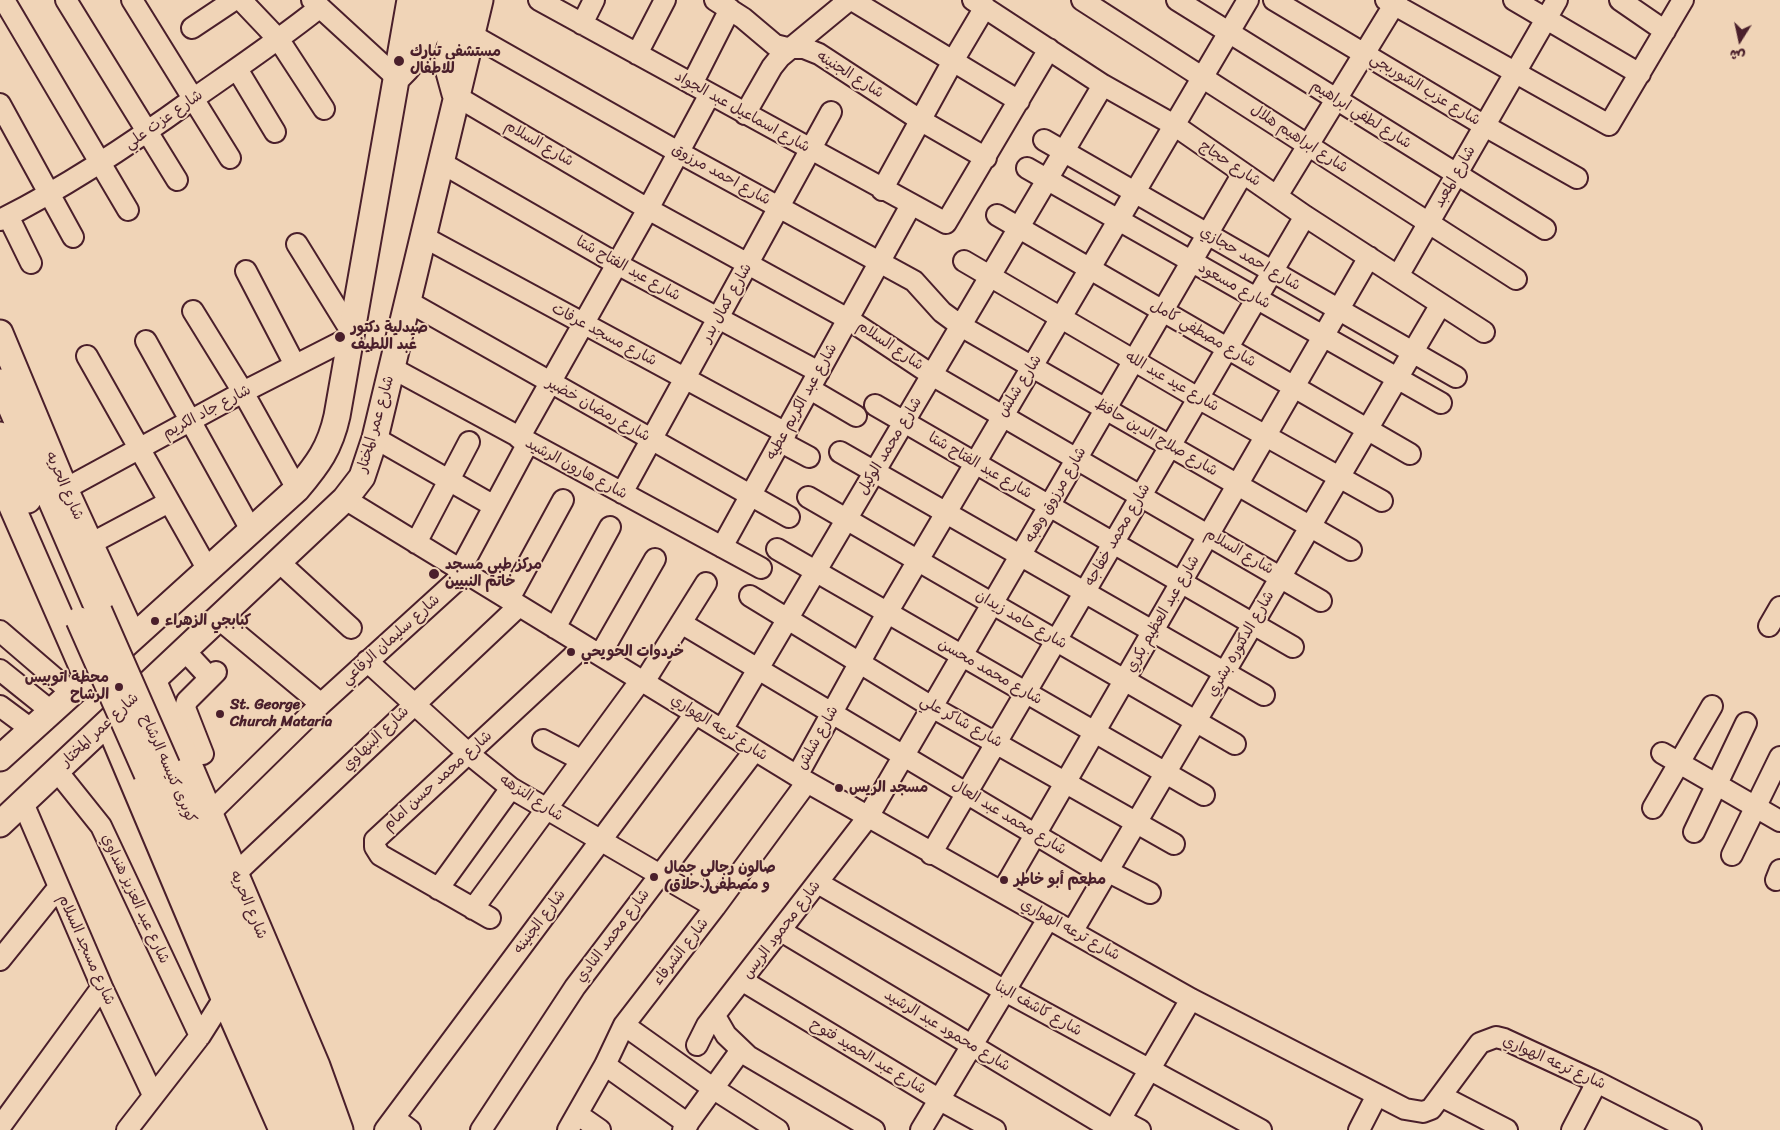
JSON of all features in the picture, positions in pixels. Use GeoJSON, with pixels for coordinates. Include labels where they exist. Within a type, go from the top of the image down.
{"type":"FeatureCollection","features":[{"type":"Feature","properties":{"kind":"main road"},"geometry":{"type":"LineString","coordinates":[[397,78],[414,62],[426,42],[434,0]]}},
{"type":"Feature","properties":{"kind":"main road"},"geometry":{"type":"LineString","coordinates":[[455,0],[447,65],[456,96]]}},
{"type":"Feature","properties":{"kind":"main road","name":"شارع عمر المختار"},"geometry":{"type":"LineString","coordinates":[[0,824],[346,499],[362,477],[376,438],[422,236],[480,0]]}},
{"type":"Feature","properties":{"kind":"main road"},"geometry":{"type":"LineString","coordinates":[[0,758],[297,489],[320,462],[334,432],[397,78],[408,2]]}},
{"type":"Feature","properties":{"kind":"main road","name":"شارع الحريه"},"geometry":{"type":"LineString","coordinates":[[0,333],[90,544],[100,614],[133,637]]}},
{"type":"Feature","properties":{"kind":"main road","name":"كوبرى كنيسه الرشاح"},"geometry":{"type":"LineString","coordinates":[[0,382],[324,1130]]}},
{"type":"Feature","properties":{"kind":"main road","name":"كوبرى كنيسه الرشاح"},"geometry":{"type":"LineString","coordinates":[[0,436],[100,614]]}},
{"type":"Feature","properties":{"kind":"main road"},"geometry":{"type":"LineString","coordinates":[[2,492],[72,645],[79,685]]}},
{"type":"Feature","properties":{"kind":"main road"},"geometry":{"type":"LineString","coordinates":[[72,645],[78,649],[94,652],[108,647],[121,631],[100,614]]}},
{"type":"Feature","properties":{"kind":"main road","name":"شارع الحريه"},"geometry":{"type":"LineString","coordinates":[[153,680],[165,762],[224,998],[282,1130]]}},
{"type":"Feature","properties":{"kind":"main road","name":"شارع الحريه"},"geometry":{"type":"LineString","coordinates":[[108,723],[165,762],[210,814],[317,1066],[340,1130]]}},
{"type":"Feature","properties":{"kind":"main road","name":"كوبرى كنيسه الرشاح"},"geometry":{"type":"LineString","coordinates":[[165,762],[302,1130]]}},
{"type":"Feature","properties":{"kind":"street"},"geometry":{"type":"LineString","coordinates":[[4,0],[128,210]]}},
{"type":"Feature","properties":{"kind":"street"},"geometry":{"type":"LineString","coordinates":[[66,0],[176,180]]}},
{"type":"Feature","properties":{"kind":"street"},"geometry":{"type":"LineString","coordinates":[[132,0],[230,158]]}},
{"type":"Feature","properties":{"kind":"street"},"geometry":{"type":"LineString","coordinates":[[192,28],[234,0]]}},
{"type":"Feature","properties":{"kind":"street"},"geometry":{"type":"LineString","coordinates":[[241,0],[278,40],[324,109]]}},
{"type":"Feature","properties":{"kind":"street","name":"شارع اسماعيل عبد الجواد"},"geometry":{"type":"LineString","coordinates":[[539,0],[882,190],[946,223],[986,158]]}},
{"type":"Feature","properties":{"kind":"street"},"geometry":{"type":"LineString","coordinates":[[582,24],[594,0]]}},
{"type":"Feature","properties":{"kind":"street"},"geometry":{"type":"LineString","coordinates":[[638,54],[665,0]]}},
{"type":"Feature","properties":{"kind":"street"},"geometry":{"type":"LineString","coordinates":[[745,114],[772,67],[790,48],[850,0],[1019,101]]}},
{"type":"Feature","properties":{"kind":"street","name":"شارع ابراهيم هلال"},"geometry":{"type":"LineString","coordinates":[[1082,0],[1309,144],[1516,279]]}},
{"type":"Feature","properties":{"kind":"street","name":"شارع لطفي ابراهيم"},"geometry":{"type":"LineString","coordinates":[[1177,0],[1546,229]]}},
{"type":"Feature","properties":{"kind":"street","name":"شارع شلش"},"geometry":{"type":"LineString","coordinates":[[802,779],[832,712],[887,612],[1248,0]]}},
{"type":"Feature","properties":{"kind":"street","name":"شارع عزب الشوربجي"},"geometry":{"type":"LineString","coordinates":[[1274,0],[1485,126],[1577,178]]}},
{"type":"Feature","properties":{"kind":"street"},"geometry":{"type":"LineString","coordinates":[[1514,0],[1640,74]]}},
{"type":"Feature","properties":{"kind":"street","name":"شارع المعبد"},"geometry":{"type":"LineString","coordinates":[[1398,276],[1557,0]]}},
{"type":"Feature","properties":{"kind":"street"},"geometry":{"type":"LineString","coordinates":[[1620,0],[1665,31]]}},
{"type":"Feature","properties":{"kind":"street"},"geometry":{"type":"LineString","coordinates":[[1277,196],[1364,54],[1392,2],[1608,125],[1683,0]]}},
{"type":"Feature","properties":{"kind":"street"},"geometry":{"type":"LineString","coordinates":[[316,4],[397,78]]}},
{"type":"Feature","properties":{"kind":"street","name":"شارع عزت علي"},"geometry":{"type":"LineString","coordinates":[[4,218],[101,163],[148,133],[278,40],[316,4]]}},
{"type":"Feature","properties":{"kind":"street"},"geometry":{"type":"LineString","coordinates":[[882,190],[953,61],[979,4]]}},
{"type":"Feature","properties":{"kind":"street","name":"شارع حجاج"},"geometry":{"type":"LineString","coordinates":[[979,4],[1103,84],[1174,126],[1305,216],[1484,332]]}},
{"type":"Feature","properties":{"kind":"street"},"geometry":{"type":"LineString","coordinates":[[692,84],[722,5]]}},
{"type":"Feature","properties":{"kind":"street","name":"شارع الجنينه"},"geometry":{"type":"LineString","coordinates":[[722,5],[775,45],[804,48],[819,54],[920,120],[986,158]]}},
{"type":"Feature","properties":{"kind":"street","name":"شارع احمد مرزوق"},"geometry":{"type":"LineString","coordinates":[[472,35],[678,152],[914,281],[942,312],[961,326]]}},
{"type":"Feature","properties":{"kind":"street"},"geometry":{"type":"LineString","coordinates":[[986,158],[1049,49]]}},
{"type":"Feature","properties":{"kind":"street"},"geometry":{"type":"LineString","coordinates":[[237,69],[275,132]]}},
{"type":"Feature","properties":{"kind":"street","name":"شارع محمد الوكيل"},"geometry":{"type":"LineString","coordinates":[[722,730],[1103,84]]}},
{"type":"Feature","properties":{"kind":"street"},"geometry":{"type":"LineString","coordinates":[[463,571],[550,384],[710,94]]}},
{"type":"Feature","properties":{"kind":"street","name":"شارع السلام"},"geometry":{"type":"LineString","coordinates":[[456,96],[648,208],[848,319],[932,375],[1076,460],[1281,576],[1321,601]]}},
{"type":"Feature","properties":{"kind":"street"},"geometry":{"type":"LineString","coordinates":[[0,104],[50,193],[72,237]]}},
{"type":"Feature","properties":{"kind":"street","name":"شارع كمال بدر"},"geometry":{"type":"LineString","coordinates":[[622,493],[831,112]]}},
{"type":"Feature","properties":{"kind":"street","name":"شارع احمد حجازي"},"geometry":{"type":"LineString","coordinates":[[1044,140],[1456,377]]}},
{"type":"Feature","properties":{"kind":"street","name":"شارع عبد الفتاح شتا"},"geometry":{"type":"LineString","coordinates":[[440,162],[617,264],[718,318],[814,381],[856,416]]}},
{"type":"Feature","properties":{"kind":"street","name":"شارع مسعود"},"geometry":{"type":"LineString","coordinates":[[1026,168],[1440,403]]}},
{"type":"Feature","properties":{"kind":"street","name":"شارع مرزوق وهبه"},"geometry":{"type":"LineString","coordinates":[[868,817],[1243,173]]}},
{"type":"Feature","properties":{"kind":"street","name":"شارع عبد الكريم عطيه"},"geometry":{"type":"LineString","coordinates":[[722,547],[911,205]]}},
{"type":"Feature","properties":{"kind":"street","name":"شارع مصطفي كامل"},"geometry":{"type":"LineString","coordinates":[[997,215],[1410,454]]}},
{"type":"Feature","properties":{"kind":"street","name":"شارع محمد خفاجه"},"geometry":{"type":"LineString","coordinates":[[931,854],[1305,216]]}},
{"type":"Feature","properties":{"kind":"street"},"geometry":{"type":"LineString","coordinates":[[4,218],[31,263]]}},
{"type":"Feature","properties":{"kind":"street","name":"شارع مسجد عرفات"},"geometry":{"type":"LineString","coordinates":[[422,236],[685,379],[783,437],[809,458]]}},
{"type":"Feature","properties":{"kind":"street"},"geometry":{"type":"LineString","coordinates":[[297,244],[352,335]]}},
{"type":"Feature","properties":{"kind":"street","name":"شارع عبد العظيم بكري"},"geometry":{"type":"LineString","coordinates":[[1002,892],[1369,258]]}},
{"type":"Feature","properties":{"kind":"street","name":"شارع عيد عبد الله"},"geometry":{"type":"LineString","coordinates":[[964,261],[1198,398],[1382,501]]}},
{"type":"Feature","properties":{"kind":"street"},"geometry":{"type":"LineString","coordinates":[[246,271],[295,365]]}},
{"type":"Feature","properties":{"kind":"street","name":"شارع رمضان خضير"},"geometry":{"type":"LineString","coordinates":[[407,301],[550,384],[789,517]]}},
{"type":"Feature","properties":{"kind":"street","name":"شارع الدكتوره بشري"},"geometry":{"type":"LineString","coordinates":[[1072,932],[1441,304]]}},
{"type":"Feature","properties":{"kind":"street"},"geometry":{"type":"LineString","coordinates":[[193,311],[243,392],[297,489]]}},
{"type":"Feature","properties":{"kind":"street","name":"شارع صلاح الدين حافظ"},"geometry":{"type":"LineString","coordinates":[[961,326],[1351,550]]}},
{"type":"Feature","properties":{"kind":"street","name":"شارع جاد الكريم"},"geometry":{"type":"LineString","coordinates":[[65,489],[190,420],[352,335]]}},
{"type":"Feature","properties":{"kind":"street"},"geometry":{"type":"LineString","coordinates":[[146,341],[251,530]]}},
{"type":"Feature","properties":{"kind":"street"},"geometry":{"type":"LineString","coordinates":[[87,356],[208,570]]}},
{"type":"Feature","properties":{"kind":"street","name":"شارع هارون الرشيد"},"geometry":{"type":"LineString","coordinates":[[392,368],[761,568]]}},
{"type":"Feature","properties":{"kind":"street","name":"شارع عبد الفتاح شتا"},"geometry":{"type":"LineString","coordinates":[[875,405],[1293,647]]}},
{"type":"Feature","properties":{"kind":"street"},"geometry":{"type":"LineString","coordinates":[[376,438],[494,506]]}},
{"type":"Feature","properties":{"kind":"street"},"geometry":{"type":"LineString","coordinates":[[416,543],[469,442]]}},
{"type":"Feature","properties":{"kind":"street"},"geometry":{"type":"LineString","coordinates":[[840,452],[1264,695]]}},
{"type":"Feature","properties":{"kind":"street","name":"شارع حامد زيدان"},"geometry":{"type":"LineString","coordinates":[[808,496],[1235,744]]}},
{"type":"Feature","properties":{"kind":"street","name":"شارع ترعه الهواري"},"geometry":{"type":"LineString","coordinates":[[346,499],[802,779],[931,854],[1191,999],[1413,1112],[1431,1109],[1480,1043],[1496,1038],[1504,1039],[1597,1082],[1663,1124],[1691,1130]]}},
{"type":"Feature","properties":{"kind":"street","name":"شارع البنهاوي"},"geometry":{"type":"LineString","coordinates":[[235,874],[413,704],[514,603],[564,500]]}},
{"type":"Feature","properties":{"kind":"street"},"geometry":{"type":"LineString","coordinates":[[90,544],[169,502]]}},
{"type":"Feature","properties":{"kind":"street"},"geometry":{"type":"LineString","coordinates":[[556,628],[610,527]]}},
{"type":"Feature","properties":{"kind":"street","name":"شارع محمد محسن"},"geometry":{"type":"LineString","coordinates":[[777,549],[1204,795]]}},
{"type":"Feature","properties":{"kind":"street","name":"شارع محمد حسن امام"},"geometry":{"type":"LineString","coordinates":[[545,809],[482,914],[380,855],[375,843],[377,837],[469,754],[592,651],[655,559]]}},
{"type":"Feature","properties":{"kind":"street"},"geometry":{"type":"LineString","coordinates":[[279,562],[351,628]]}},
{"type":"Feature","properties":{"kind":"street","name":"شارع سليمان الرفاعي"},"geometry":{"type":"LineString","coordinates":[[210,814],[321,704],[463,571]]}},
{"type":"Feature","properties":{"kind":"street"},"geometry":{"type":"LineString","coordinates":[[545,809],[642,681],[706,584]]}},
{"type":"Feature","properties":{"kind":"street","name":"شارع شاكر علي"},"geometry":{"type":"LineString","coordinates":[[750,596],[932,707],[1066,781],[1174,844]]}},
{"type":"Feature","properties":{"kind":"street"},"geometry":{"type":"LineString","coordinates":[[1768,626],[1780,607]]}},
{"type":"Feature","properties":{"kind":"street"},"geometry":{"type":"LineString","coordinates":[[219,619],[321,704]]}},
{"type":"Feature","properties":{"kind":"street","name":"شارع محمد عبد العال"},"geometry":{"type":"LineString","coordinates":[[682,623],[1036,834],[1106,873],[1150,893]]}},
{"type":"Feature","properties":{"kind":"street"},"geometry":{"type":"LineString","coordinates":[[0,631],[79,685]]}},
{"type":"Feature","properties":{"kind":"street"},"geometry":{"type":"LineString","coordinates":[[165,762],[187,701],[213,675],[185,651]]}},
{"type":"Feature","properties":{"kind":"street","name":"شارع النزهه"},"geometry":{"type":"LineString","coordinates":[[367,661],[469,754],[511,788],[715,907]]}},
{"type":"Feature","properties":{"kind":"street"},"geometry":{"type":"LineString","coordinates":[[0,670],[51,711]]}},
{"type":"Feature","properties":{"kind":"street"},"geometry":{"type":"LineString","coordinates":[[0,706],[31,729]]}},
{"type":"Feature","properties":{"kind":"street"},"geometry":{"type":"LineString","coordinates":[[1652,808],[1712,706]]}},
{"type":"Feature","properties":{"kind":"street","name":"شارع الجنينه"},"geometry":{"type":"LineString","coordinates":[[390,1124],[695,714]]}},
{"type":"Feature","properties":{"kind":"street"},"geometry":{"type":"LineString","coordinates":[[1694,832],[1746,723]]}},
{"type":"Feature","properties":{"kind":"street"},"geometry":{"type":"LineString","coordinates":[[543,740],[581,760]]}},
{"type":"Feature","properties":{"kind":"street","name":"شارع محمد النادي"},"geometry":{"type":"LineString","coordinates":[[481,1130],[575,987],[755,750]]}},
{"type":"Feature","properties":{"kind":"street"},"geometry":{"type":"LineString","coordinates":[[1662,753],[1780,821]]}},
{"type":"Feature","properties":{"kind":"street"},"geometry":{"type":"LineString","coordinates":[[1732,855],[1780,757]]}},
{"type":"Feature","properties":{"kind":"street","name":"شارع عبد العزيز هنداوي"},"geometry":{"type":"LineString","coordinates":[[57,771],[101,826],[200,1036]]}},
{"type":"Feature","properties":{"kind":"street","name":"شارع الشرفاء"},"geometry":{"type":"LineString","coordinates":[[573,1122],[605,1065],[624,1025],[715,907],[802,779]]}},
{"type":"Feature","properties":{"kind":"street"},"geometry":{"type":"LineString","coordinates":[[438,889],[511,788]]}},
{"type":"Feature","properties":{"kind":"street","name":"شارع مسجد السلام"},"geometry":{"type":"LineString","coordinates":[[23,803],[102,987],[154,1095]]}},
{"type":"Feature","properties":{"kind":"street","name":"شارع محمود الريس"},"geometry":{"type":"LineString","coordinates":[[697,1045],[701,1034],[714,1016],[743,981],[868,817]]}},
{"type":"Feature","properties":{"kind":"street","name":"شارع كاشف البنا"},"geometry":{"type":"LineString","coordinates":[[818,883],[1005,992],[1148,1071],[1261,1130]]}},
{"type":"Feature","properties":{"kind":"street"},"geometry":{"type":"LineString","coordinates":[[0,960],[58,888]]}},
{"type":"Feature","properties":{"kind":"street"},"geometry":{"type":"LineString","coordinates":[[921,1130],[1048,919]]}},
{"type":"Feature","properties":{"kind":"street","name":"شارع محمود عبد الرشيد"},"geometry":{"type":"LineString","coordinates":[[781,931],[972,1046],[1116,1127],[1140,1130]]}},
{"type":"Feature","properties":{"kind":"street","name":"شارع عبد الحميد فتوح"},"geometry":{"type":"LineString","coordinates":[[743,981],[940,1100],[995,1130]]}},
{"type":"Feature","properties":{"kind":"street"},"geometry":{"type":"LineString","coordinates":[[0,1127],[102,987]]}},
{"type":"Feature","properties":{"kind":"street"},"geometry":{"type":"LineString","coordinates":[[126,1130],[200,1036],[224,998]]}},
{"type":"Feature","properties":{"kind":"street"},"geometry":{"type":"LineString","coordinates":[[1116,1127],[1191,999]]}},
{"type":"Feature","properties":{"kind":"street"},"geometry":{"type":"LineString","coordinates":[[714,1016],[726,1035],[741,1050],[874,1130]]}},
{"type":"Feature","properties":{"kind":"street"},"geometry":{"type":"LineString","coordinates":[[624,1025],[714,1089],[778,1130]]}},
{"type":"Feature","properties":{"kind":"street"},"geometry":{"type":"LineString","coordinates":[[605,1065],[686,1128],[741,1050]]}},
{"type":"Feature","properties":{"kind":"street"},"geometry":{"type":"LineString","coordinates":[[1572,1130],[1597,1082]]}},
{"type":"Feature","properties":{"kind":"street"},"geometry":{"type":"LineString","coordinates":[[1367,1127],[1377,1095]]}},
{"type":"Feature","properties":{"kind":"street"},"geometry":{"type":"LineString","coordinates":[[1441,1096],[1507,1130]]}},
{"type":"Feature","properties":{"kind":"street"},"geometry":{"type":"LineString","coordinates":[[573,1122],[600,1130]]}},
{"type":"Feature","properties":{"kind":"street"},"geometry":{"type":"LineString","coordinates":[[390,1124],[410,1130]]}},
{"type":"Feature","properties":{"kind":"place","name":"مستشفى تبارك للاطفال"},"geometry":{"type":"Point","coordinates":[399,61]}},
{"type":"Feature","properties":{"kind":"place","name":"صيدلية دكتور عبد اللطيف"},"geometry":{"type":"Point","coordinates":[340,337]}},
{"type":"Feature","properties":{"kind":"place","name":"مركز طبي مسجد خاتم النبيين"},"geometry":{"type":"Point","coordinates":[434,574]}},
{"type":"Feature","properties":{"kind":"place","name":"كبابجي الزهراء"},"geometry":{"type":"Point","coordinates":[155,621]}},
{"type":"Feature","properties":{"kind":"place","name":"خردوات الحويحي"},"geometry":{"type":"Point","coordinates":[571,652]}},
{"type":"Feature","properties":{"kind":"place","name":"محطة اتوبيس الرشاح"},"geometry":{"type":"Point","coordinates":[119,687]}},
{"type":"Feature","properties":{"kind":"place","name":"St. George Church Mataria"},"geometry":{"type":"Point","coordinates":[220,714]}},
{"type":"Feature","properties":{"kind":"place","name":"مسجد الريس"},"geometry":{"type":"Point","coordinates":[839,788]}},
{"type":"Feature","properties":{"kind":"place","name":"صالون رجالي جمال و مصطفى( حلاق)"},"geometry":{"type":"Point","coordinates":[654,877]}},
{"type":"Feature","properties":{"kind":"place","name":"مطعم أبو خاطر"},"geometry":{"type":"Point","coordinates":[1004,880]}}]}
